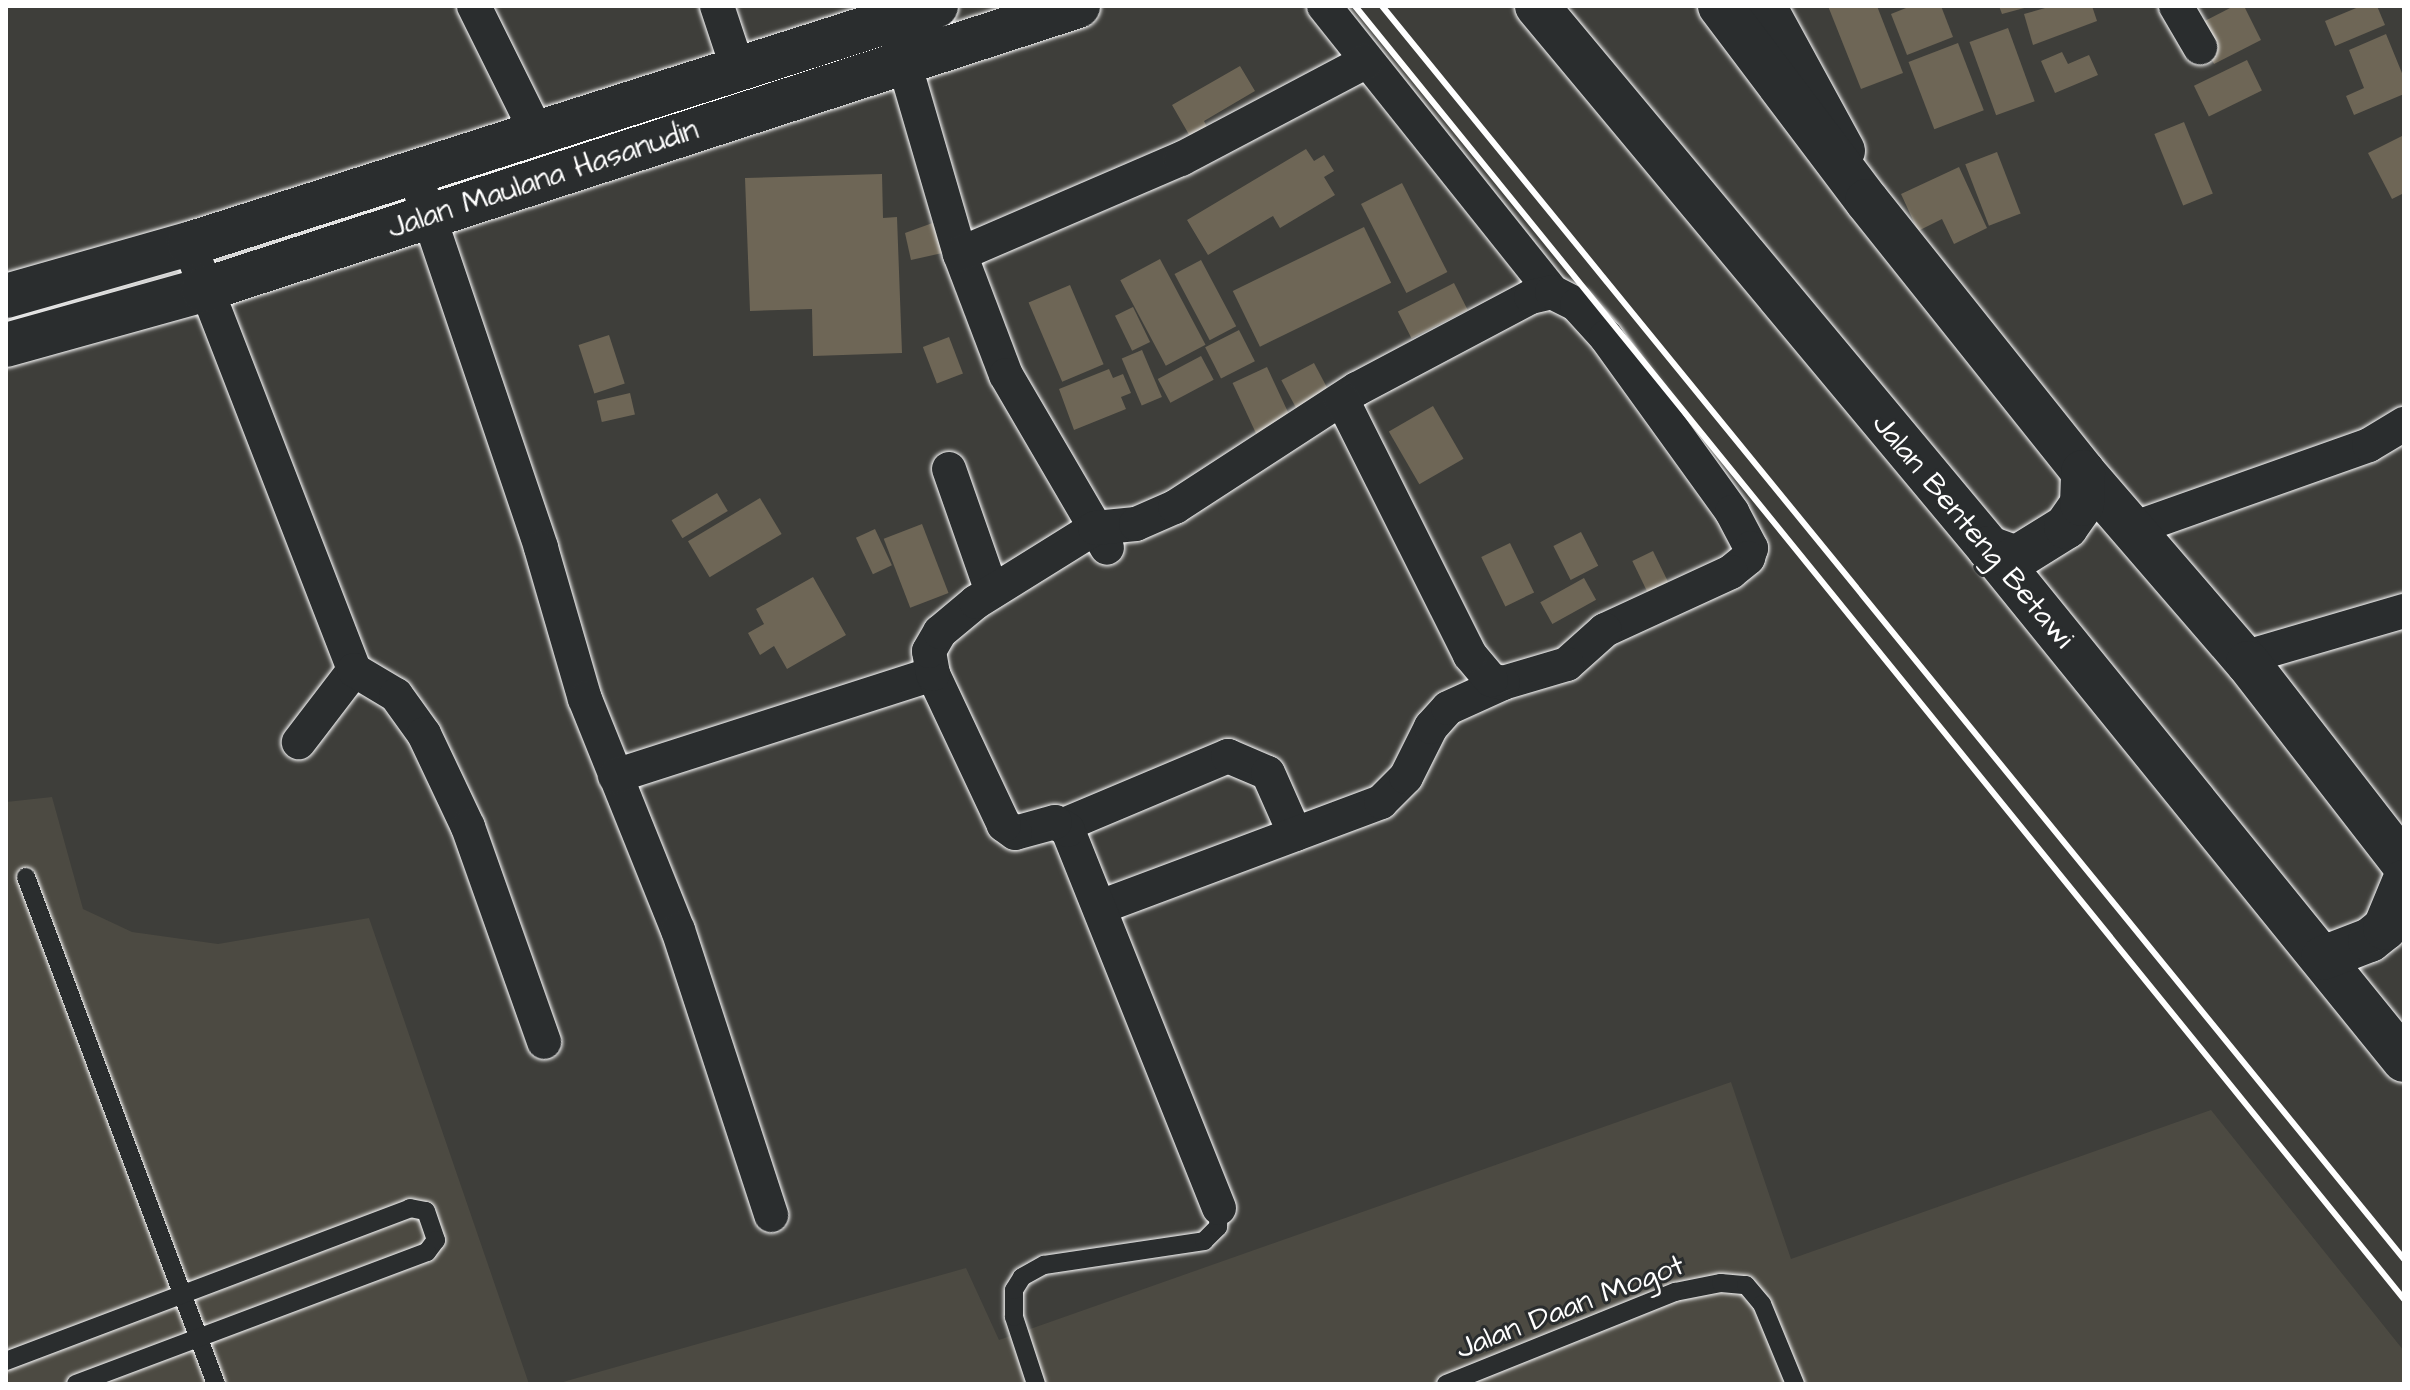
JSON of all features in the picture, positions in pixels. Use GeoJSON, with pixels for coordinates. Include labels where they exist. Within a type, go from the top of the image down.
{"type":"FeatureCollection","features":[{"type":"Feature","properties":{"kind":"main road","name":"Jalan Maulana Hasanudin"},"geometry":{"type":"LineString","coordinates":[[6,296],[189,244],[936,6]]}},
{"type":"Feature","properties":{"kind":"main road","name":"Jalan Maulana Hasanudin"},"geometry":{"type":"LineString","coordinates":[[6,345],[432,226],[725,119],[905,66],[1078,6]]}},
{"type":"Feature","properties":{"kind":"main road","name":"Jalan Benteng Betawi"},"geometry":{"type":"LineString","coordinates":[[1537,6],[1989,548],[2404,1060]]}},
{"type":"Feature","properties":{"kind":"main road"},"geometry":{"type":"LineString","coordinates":[[1720,6],[1867,201],[2083,472],[2243,658],[2404,864]]}},
{"type":"Feature","properties":{"kind":"main road"},"geometry":{"type":"LineString","coordinates":[[1764,6],[1834,130],[1867,201]]}},
{"type":"Feature","properties":{"kind":"main road"},"geometry":{"type":"LineString","coordinates":[[1989,548],[2016,558],[2066,527],[2082,504],[2083,472]]}},
{"type":"Feature","properties":{"kind":"main road"},"geometry":{"type":"LineString","coordinates":[[2323,958],[2370,940],[2385,928],[2404,882]]}},
{"type":"Feature","properties":{"kind":"street"},"geometry":{"type":"LineString","coordinates":[[474,6],[537,133]]}},
{"type":"Feature","properties":{"kind":"street"},"geometry":{"type":"LineString","coordinates":[[717,6],[738,69]]}},
{"type":"Feature","properties":{"kind":"street"},"geometry":{"type":"LineString","coordinates":[[1103,906],[1381,802],[1406,777],[1431,727],[1448,708],[1503,683],[1567,664],[1605,630],[1731,572],[1748,558],[1751,548],[1732,512],[1606,337],[1577,305],[1552,292],[1324,6]]}},
{"type":"Feature","properties":{"kind":"street"},"geometry":{"type":"LineString","coordinates":[[2176,6],[2200,47]]}},
{"type":"Feature","properties":{"kind":"street"},"geometry":{"type":"LineString","coordinates":[[891,20],[960,254],[1006,375],[1101,538]]}},
{"type":"Feature","properties":{"kind":"street"},"geometry":{"type":"LineString","coordinates":[[960,254],[1181,159],[1367,61]]}},
{"type":"Feature","properties":{"kind":"street"},"geometry":{"type":"LineString","coordinates":[[414,172],[585,699],[678,930],[771,1215]]}},
{"type":"Feature","properties":{"kind":"street"},"geometry":{"type":"LineString","coordinates":[[189,244],[203,290],[228,336],[354,670],[396,695],[424,734],[468,827],[544,1042]]}},
{"type":"Feature","properties":{"kind":"street"},"geometry":{"type":"LineString","coordinates":[[1295,834],[1268,773],[1228,756],[1064,825],[1055,822],[1015,833],[1004,825],[933,674],[929,651],[940,632],[992,592],[1101,538],[1175,507],[1342,399],[1531,297],[1552,292]]}},
{"type":"Feature","properties":{"kind":"street"},"geometry":{"type":"LineString","coordinates":[[1342,399],[1470,655],[1491,680],[1503,683]]}},
{"type":"Feature","properties":{"kind":"street"},"geometry":{"type":"LineString","coordinates":[[2132,529],[2369,445],[2404,424]]}},
{"type":"Feature","properties":{"kind":"street"},"geometry":{"type":"LineString","coordinates":[[949,469],[992,592]]}},
{"type":"Feature","properties":{"kind":"street"},"geometry":{"type":"LineString","coordinates":[[2243,658],[2404,611]]}},
{"type":"Feature","properties":{"kind":"street"},"geometry":{"type":"LineString","coordinates":[[299,742],[354,670]]}},
{"type":"Feature","properties":{"kind":"street"},"geometry":{"type":"LineString","coordinates":[[615,776],[933,674]]}},
{"type":"Feature","properties":{"kind":"street"},"geometry":{"type":"LineString","coordinates":[[1064,825],[1103,906],[1219,1208]]}},
{"type":"Feature","properties":{"kind":"lane"},"geometry":{"type":"LineString","coordinates":[[26,877],[216,1384]]}},
{"type":"Feature","properties":{"kind":"lane"},"geometry":{"type":"LineString","coordinates":[[6,1361],[410,1208],[426,1211],[436,1240],[427,1252],[76,1384]]}},
{"type":"Feature","properties":{"kind":"lane"},"geometry":{"type":"LineString","coordinates":[[1036,1384],[1014,1317],[1014,1290],[1022,1277],[1044,1265],[1204,1241],[1218,1227],[1219,1208]]}},
{"type":"Feature","properties":{"kind":"lane","name":"Jalan Daan Mogot"},"geometry":{"type":"LineString","coordinates":[[1446,1384],[1675,1292],[1721,1283],[1746,1285],[1762,1304],[1795,1384]]}},
{"type":"Feature","properties":{"kind":"shaded area"},"geometry":{"type":"Polygon","coordinates":[[[52,797],[83,909],[132,932],[218,944],[369,918],[529,1384],[6,1384],[6,802],[52,797]]]}},
{"type":"Feature","properties":{"kind":"shaded area"},"geometry":{"type":"Polygon","coordinates":[[[1731,1082],[1791,1259],[2211,1110],[2404,1351],[2404,1384],[556,1384],[966,1268],[999,1340],[1731,1082]]]}},
{"type":"Feature","properties":{"kind":"building"},"geometry":{"type":"Polygon","coordinates":[[[1828,6],[1877,6],[1903,73],[1861,89],[1828,6]]]}},
{"type":"Feature","properties":{"kind":"building"},"geometry":{"type":"Polygon","coordinates":[[[1911,6],[1941,6],[1953,37],[1907,55],[1891,14],[1911,6]]]}},
{"type":"Feature","properties":{"kind":"building"},"geometry":{"type":"Polygon","coordinates":[[[1999,6],[2028,6],[2028,7],[2002,14],[1999,6]]]}},
{"type":"Feature","properties":{"kind":"building"},"geometry":{"type":"Polygon","coordinates":[[[2052,6],[2092,6],[2097,21],[2033,45],[2024,14],[2052,6]]]}},
{"type":"Feature","properties":{"kind":"building"},"geometry":{"type":"Polygon","coordinates":[[[2234,6],[2244,6],[2261,40],[2214,64],[2195,26],[2234,6]]]}},
{"type":"Feature","properties":{"kind":"building"},"geometry":{"type":"Polygon","coordinates":[[[2361,6],[2377,6],[2385,25],[2335,46],[2325,21],[2361,6]]]}},
{"type":"Feature","properties":{"kind":"building"},"geometry":{"type":"Polygon","coordinates":[[[2008,28],[2035,101],[1996,115],[1969,42],[2008,28]]]}},
{"type":"Feature","properties":{"kind":"building"},"geometry":{"type":"Polygon","coordinates":[[[2386,34],[2404,78],[2404,94],[2354,115],[2346,96],[2364,88],[2349,50],[2386,34]]]}},
{"type":"Feature","properties":{"kind":"building"},"geometry":{"type":"Polygon","coordinates":[[[1958,43],[1984,110],[1934,129],[1909,62],[1958,43]]]}},
{"type":"Feature","properties":{"kind":"building"},"geometry":{"type":"Polygon","coordinates":[[[2062,52],[2068,64],[2089,55],[2098,75],[2055,93],[2041,61],[2062,52]]]}},
{"type":"Feature","properties":{"kind":"building"},"geometry":{"type":"Polygon","coordinates":[[[2247,60],[2262,91],[2209,116],[2194,86],[2247,60]]]}},
{"type":"Feature","properties":{"kind":"building"},"geometry":{"type":"Polygon","coordinates":[[[1240,66],[1255,91],[1204,121],[1211,135],[1195,145],[1172,105],[1240,66]]]}},
{"type":"Feature","properties":{"kind":"building"},"geometry":{"type":"Polygon","coordinates":[[[2184,122],[2213,193],[2183,205],[2154,134],[2184,122]]]}},
{"type":"Feature","properties":{"kind":"building"},"geometry":{"type":"Polygon","coordinates":[[[2404,135],[2404,193],[2392,199],[2368,153],[2404,135]]]}},
{"type":"Feature","properties":{"kind":"building"},"geometry":{"type":"Polygon","coordinates":[[[1306,149],[1314,161],[1324,155],[1334,171],[1324,177],[1335,195],[1280,228],[1273,216],[1208,255],[1187,220],[1306,149]]]}},
{"type":"Feature","properties":{"kind":"building"},"geometry":{"type":"Polygon","coordinates":[[[1997,152],[2021,214],[1989,226],[1965,164],[1997,152]]]}},
{"type":"Feature","properties":{"kind":"building"},"geometry":{"type":"Polygon","coordinates":[[[1959,167],[1987,228],[1954,244],[1942,219],[1918,231],[1901,194],[1959,167]]]}},
{"type":"Feature","properties":{"kind":"building"},"geometry":{"type":"Polygon","coordinates":[[[882,174],[883,218],[897,217],[902,353],[813,356],[812,309],[750,311],[745,178],[882,174]]]}},
{"type":"Feature","properties":{"kind":"building"},"geometry":{"type":"Polygon","coordinates":[[[1402,183],[1447,272],[1406,293],[1361,204],[1402,183]]]}},
{"type":"Feature","properties":{"kind":"building"},"geometry":{"type":"Polygon","coordinates":[[[949,217],[956,250],[911,260],[905,233],[949,217]]]}},
{"type":"Feature","properties":{"kind":"building"},"geometry":{"type":"Polygon","coordinates":[[[1364,227],[1391,283],[1260,347],[1233,291],[1364,227]]]}},
{"type":"Feature","properties":{"kind":"building"},"geometry":{"type":"Polygon","coordinates":[[[1160,259],[1206,345],[1166,366],[1120,280],[1160,259]]]}},
{"type":"Feature","properties":{"kind":"building"},"geometry":{"type":"Polygon","coordinates":[[[1201,260],[1236,326],[1210,340],[1175,274],[1201,260]]]}},
{"type":"Feature","properties":{"kind":"building"},"geometry":{"type":"Polygon","coordinates":[[[1454,283],[1468,310],[1411,338],[1398,312],[1454,283]]]}},
{"type":"Feature","properties":{"kind":"building"},"geometry":{"type":"Polygon","coordinates":[[[1070,285],[1104,364],[1062,382],[1029,303],[1070,285]]]}},
{"type":"Feature","properties":{"kind":"building"},"geometry":{"type":"Polygon","coordinates":[[[1133,307],[1150,342],[1132,351],[1115,316],[1133,307]]]}},
{"type":"Feature","properties":{"kind":"building"},"geometry":{"type":"Polygon","coordinates":[[[1239,330],[1255,361],[1221,378],[1205,347],[1239,330]]]}},
{"type":"Feature","properties":{"kind":"building"},"geometry":{"type":"Polygon","coordinates":[[[609,335],[625,384],[594,393],[579,345],[609,335]]]}},
{"type":"Feature","properties":{"kind":"building"},"geometry":{"type":"Polygon","coordinates":[[[949,337],[963,373],[937,383],[923,347],[949,337]]]}},
{"type":"Feature","properties":{"kind":"building"},"geometry":{"type":"Polygon","coordinates":[[[1142,350],[1162,397],[1142,406],[1122,359],[1142,350]]]}},
{"type":"Feature","properties":{"kind":"building"},"geometry":{"type":"Polygon","coordinates":[[[1201,356],[1214,380],[1170,403],[1158,379],[1201,356]]]}},
{"type":"Feature","properties":{"kind":"building"},"geometry":{"type":"Polygon","coordinates":[[[1314,363],[1334,401],[1302,418],[1281,380],[1314,363]]]}},
{"type":"Feature","properties":{"kind":"building"},"geometry":{"type":"Polygon","coordinates":[[[1267,367],[1294,426],[1260,442],[1233,383],[1267,367]]]}},
{"type":"Feature","properties":{"kind":"building"},"geometry":{"type":"Polygon","coordinates":[[[1109,369],[1113,378],[1123,374],[1131,393],[1121,397],[1126,409],[1074,430],[1059,389],[1109,369]]]}},
{"type":"Feature","properties":{"kind":"building"},"geometry":{"type":"Polygon","coordinates":[[[630,393],[635,414],[602,422],[597,401],[630,393]]]}},
{"type":"Feature","properties":{"kind":"building"},"geometry":{"type":"Polygon","coordinates":[[[1433,406],[1464,459],[1419,484],[1389,432],[1433,406]]]}},
{"type":"Feature","properties":{"kind":"building"},"geometry":{"type":"Polygon","coordinates":[[[717,493],[728,511],[682,538],[672,520],[717,493]]]}},
{"type":"Feature","properties":{"kind":"building"},"geometry":{"type":"Polygon","coordinates":[[[760,498],[782,534],[710,577],[688,541],[760,498]]]}},
{"type":"Feature","properties":{"kind":"building"},"geometry":{"type":"Polygon","coordinates":[[[922,524],[949,593],[910,608],[884,539],[922,524]]]}},
{"type":"Feature","properties":{"kind":"building"},"geometry":{"type":"Polygon","coordinates":[[[875,529],[892,565],[873,574],[856,538],[875,529]]]}},
{"type":"Feature","properties":{"kind":"building"},"geometry":{"type":"Polygon","coordinates":[[[1581,532],[1598,566],[1571,580],[1553,546],[1581,532]]]}},
{"type":"Feature","properties":{"kind":"building"},"geometry":{"type":"Polygon","coordinates":[[[1510,543],[1534,592],[1505,606],[1481,557],[1510,543]]]}},
{"type":"Feature","properties":{"kind":"building"},"geometry":{"type":"Polygon","coordinates":[[[1653,551],[1671,588],[1650,598],[1632,561],[1653,551]]]}},
{"type":"Feature","properties":{"kind":"building"},"geometry":{"type":"Polygon","coordinates":[[[813,577],[846,635],[787,669],[774,646],[760,655],[748,633],[764,624],[756,609],[813,577]]]}},
{"type":"Feature","properties":{"kind":"building"},"geometry":{"type":"Polygon","coordinates":[[[1584,578],[1596,600],[1552,624],[1540,602],[1584,578]]]}},
{"type":"Feature","properties":{"kind":"railway"},"geometry":{"type":"LineString","coordinates":[[1355,6],[2404,1299]]}},
{"type":"Feature","properties":{"kind":"railway"},"geometry":{"type":"LineString","coordinates":[[1382,6],[2404,1259]]}}]}
